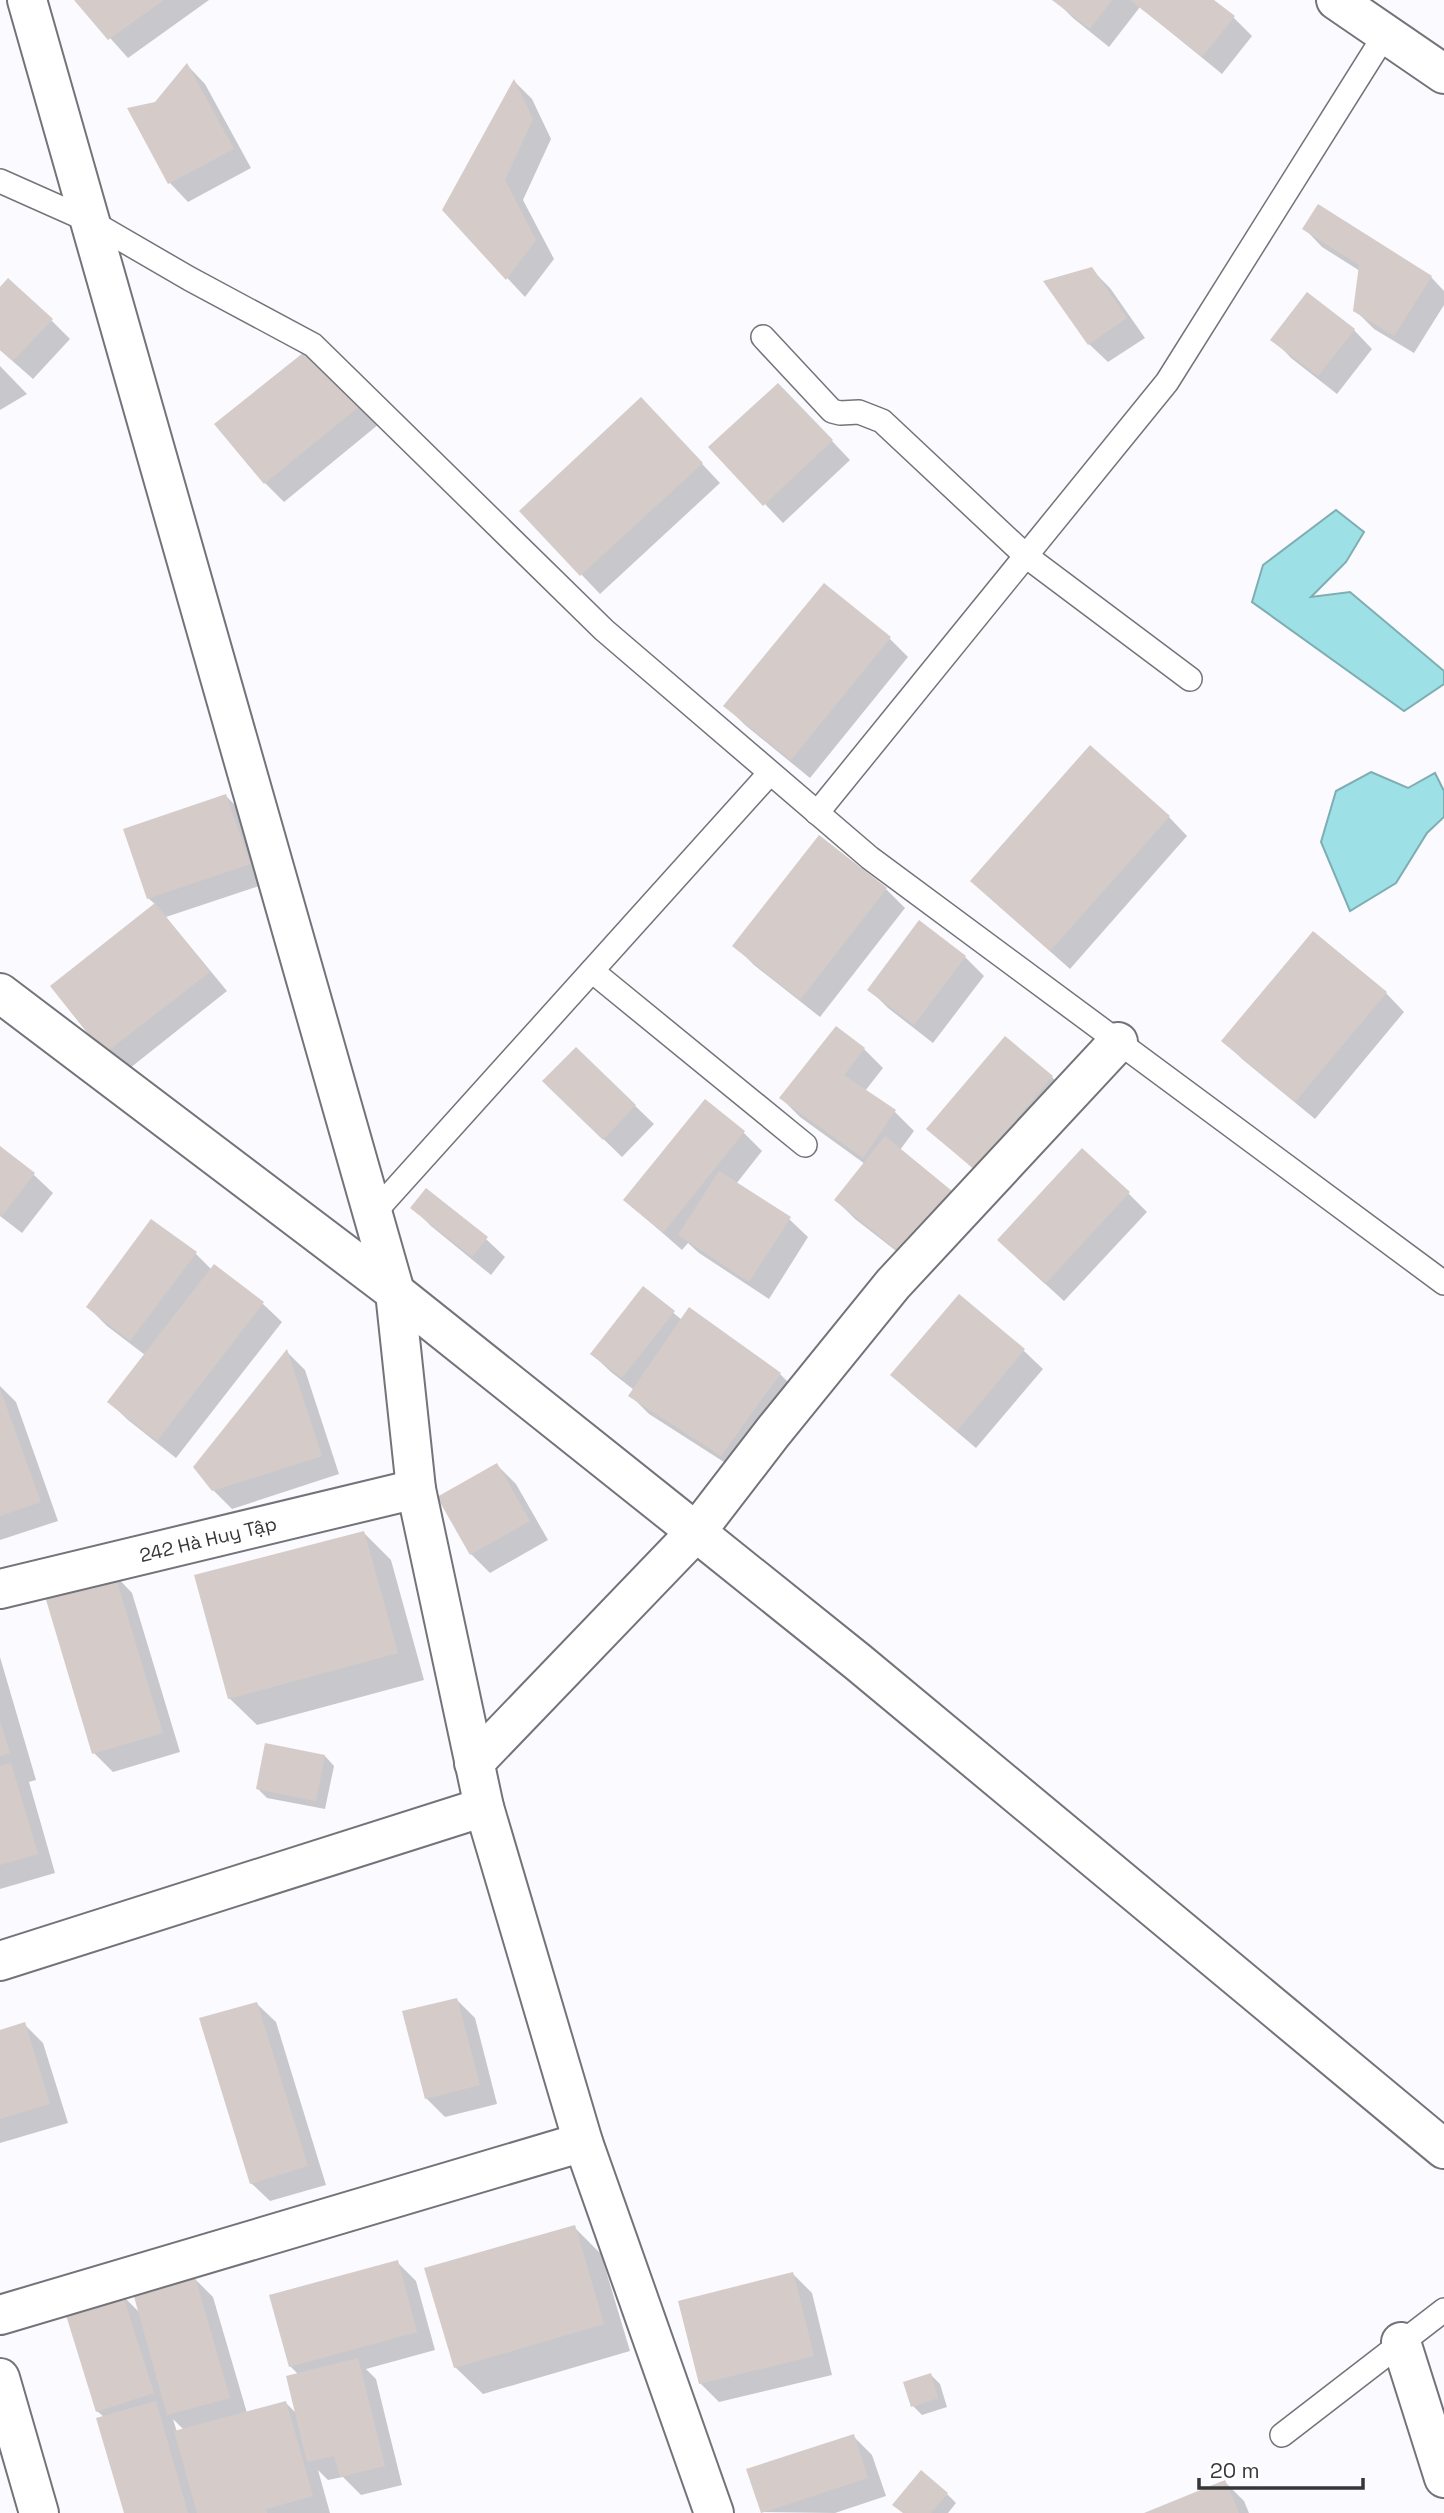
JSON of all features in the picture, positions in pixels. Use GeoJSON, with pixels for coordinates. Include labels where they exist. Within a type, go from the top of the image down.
{"type":"FeatureCollection","features":[{"type":"Feature","properties":{"kind":"street"},"geometry":{"type":"LineString","coordinates":[[27,0],[395,1292],[416,1489],[484,1807],[583,2142],[714,2513]]}},
{"type":"Feature","properties":{"kind":"street"},"geometry":{"type":"LineString","coordinates":[[1336,0],[1444,74]]}},
{"type":"Feature","properties":{"kind":"street"},"geometry":{"type":"LineString","coordinates":[[0,993],[395,1292],[869,1670],[1444,2149]]}},
{"type":"Feature","properties":{"kind":"street"},"geometry":{"type":"LineString","coordinates":[[474,1763],[696,1532],[893,1284],[1118,1042]]}},
{"type":"Feature","properties":{"kind":"street","name":"242 Hà Huy Tập"},"geometry":{"type":"LineString","coordinates":[[0,1589],[416,1489]]}},
{"type":"Feature","properties":{"kind":"street"},"geometry":{"type":"LineString","coordinates":[[0,1961],[484,1807]]}},
{"type":"Feature","properties":{"kind":"street"},"geometry":{"type":"LineString","coordinates":[[0,2315],[583,2142]]}},
{"type":"Feature","properties":{"kind":"street"},"geometry":{"type":"LineString","coordinates":[[1401,2342],[1444,2478]]}},
{"type":"Feature","properties":{"kind":"street"},"geometry":{"type":"LineString","coordinates":[[0,2378],[39,2513]]}},
{"type":"Feature","properties":{"kind":"lane"},"geometry":{"type":"LineString","coordinates":[[817,813],[1167,382],[1386,33]]}},
{"type":"Feature","properties":{"kind":"lane"},"geometry":{"type":"LineString","coordinates":[[0,181],[90,220],[190,279],[313,345],[604,630],[870,858],[1444,1283]]}},
{"type":"Feature","properties":{"kind":"lane"},"geometry":{"type":"LineString","coordinates":[[763,337],[832,411],[859,412],[882,421],[1026,556],[1190,679]]}},
{"type":"Feature","properties":{"kind":"lane"},"geometry":{"type":"LineString","coordinates":[[372,1215],[770,773]]}},
{"type":"Feature","properties":{"kind":"lane"},"geometry":{"type":"LineString","coordinates":[[592,971],[805,1144]]}},
{"type":"Feature","properties":{"kind":"lane"},"geometry":{"type":"LineString","coordinates":[[1282,2435],[1444,2310]]}},
{"type":"Feature","properties":{"kind":"water"},"geometry":{"type":"Polygon","coordinates":[[[1336,510],[1364,532],[1346,562],[1311,597],[1350,592],[1444,671],[1444,684],[1404,711],[1252,602],[1263,565],[1336,510]]]}},
{"type":"Feature","properties":{"kind":"water"},"geometry":{"type":"Polygon","coordinates":[[[1371,772],[1408,788],[1435,773],[1444,791],[1444,817],[1427,833],[1396,883],[1350,911],[1321,842],[1336,791],[1371,772]]]}},
{"type":"Feature","properties":{"kind":"building"},"geometry":{"type":"Polygon","coordinates":[[[74,0],[164,0],[108,40],[74,0]]]}},
{"type":"Feature","properties":{"kind":"building"},"geometry":{"type":"Polygon","coordinates":[[[1052,0],[1112,0],[1090,29],[1052,0]]]}},
{"type":"Feature","properties":{"kind":"building"},"geometry":{"type":"Polygon","coordinates":[[[1130,0],[1214,0],[1235,16],[1202,57],[1130,0]]]}},
{"type":"Feature","properties":{"kind":"building"},"geometry":{"type":"Polygon","coordinates":[[[187,63],[234,149],[168,184],[127,108],[155,102],[187,63]]]}},
{"type":"Feature","properties":{"kind":"building"},"geometry":{"type":"Polygon","coordinates":[[[514,79],[533,119],[505,180],[536,240],[506,280],[442,210],[514,79]]]}},
{"type":"Feature","properties":{"kind":"building"},"geometry":{"type":"Polygon","coordinates":[[[1318,204],[1432,276],[1394,336],[1353,311],[1359,265],[1302,229],[1318,204]]]}},
{"type":"Feature","properties":{"kind":"building"},"geometry":{"type":"Polygon","coordinates":[[[1092,267],[1127,318],[1088,345],[1043,281],[1092,267]]]}},
{"type":"Feature","properties":{"kind":"building"},"geometry":{"type":"Polygon","coordinates":[[[8,278],[53,319],[13,361],[0,350],[0,287],[8,278]]]}},
{"type":"Feature","properties":{"kind":"building"},"geometry":{"type":"Polygon","coordinates":[[[1307,292],[1355,329],[1318,376],[1270,340],[1307,292]]]}},
{"type":"Feature","properties":{"kind":"building"},"geometry":{"type":"Polygon","coordinates":[[[313,345],[361,405],[264,484],[214,424],[313,345]]]}},
{"type":"Feature","properties":{"kind":"building"},"geometry":{"type":"Polygon","coordinates":[[[778,383],[833,440],[763,506],[708,447],[778,383]]]}},
{"type":"Feature","properties":{"kind":"building"},"geometry":{"type":"Polygon","coordinates":[[[641,397],[703,463],[580,576],[519,511],[641,397]]]}},
{"type":"Feature","properties":{"kind":"building"},"geometry":{"type":"Polygon","coordinates":[[[824,583],[891,637],[791,760],[723,706],[824,583]]]}},
{"type":"Feature","properties":{"kind":"building"},"geometry":{"type":"Polygon","coordinates":[[[1090,745],[1170,816],[1050,951],[970,881],[1090,745]]]}},
{"type":"Feature","properties":{"kind":"building"},"geometry":{"type":"Polygon","coordinates":[[[226,794],[250,864],[147,899],[123,829],[226,794]]]}},
{"type":"Feature","properties":{"kind":"building"},"geometry":{"type":"Polygon","coordinates":[[[819,835],[887,888],[800,1000],[732,946],[819,835]]]}},
{"type":"Feature","properties":{"kind":"building"},"geometry":{"type":"Polygon","coordinates":[[[155,903],[210,972],[104,1054],[50,986],[155,903]]]}},
{"type":"Feature","properties":{"kind":"building"},"geometry":{"type":"Polygon","coordinates":[[[919,920],[966,956],[914,1025],[867,990],[919,920]]]}},
{"type":"Feature","properties":{"kind":"building"},"geometry":{"type":"Polygon","coordinates":[[[1313,931],[1387,992],[1295,1102],[1221,1041],[1313,931]]]}},
{"type":"Feature","properties":{"kind":"building"},"geometry":{"type":"Polygon","coordinates":[[[836,1026],[865,1048],[844,1075],[896,1110],[863,1158],[779,1098],[836,1026]]]}},
{"type":"Feature","properties":{"kind":"building"},"geometry":{"type":"Polygon","coordinates":[[[1005,1036],[1053,1076],[974,1169],[926,1129],[1005,1036]]]}},
{"type":"Feature","properties":{"kind":"building"},"geometry":{"type":"Polygon","coordinates":[[[576,1047],[636,1105],[603,1140],[542,1081],[576,1047]]]}},
{"type":"Feature","properties":{"kind":"building"},"geometry":{"type":"Polygon","coordinates":[[[705,1099],[745,1131],[663,1233],[623,1200],[705,1099]]]}},
{"type":"Feature","properties":{"kind":"building"},"geometry":{"type":"Polygon","coordinates":[[[885,1136],[952,1191],[902,1254],[834,1200],[885,1136]]]}},
{"type":"Feature","properties":{"kind":"building"},"geometry":{"type":"Polygon","coordinates":[[[0,1146],[35,1173],[2,1216],[0,1214],[0,1146]]]}},
{"type":"Feature","properties":{"kind":"building"},"geometry":{"type":"Polygon","coordinates":[[[1082,1148],[1130,1192],[1045,1284],[997,1240],[1082,1148]]]}},
{"type":"Feature","properties":{"kind":"building"},"geometry":{"type":"Polygon","coordinates":[[[719,1171],[791,1217],[749,1282],[678,1235],[719,1171]]]}},
{"type":"Feature","properties":{"kind":"building"},"geometry":{"type":"Polygon","coordinates":[[[426,1188],[488,1237],[472,1257],[410,1208],[426,1188]]]}},
{"type":"Feature","properties":{"kind":"building"},"geometry":{"type":"Polygon","coordinates":[[[151,1219],[197,1252],[130,1341],[86,1307],[151,1219]]]}},
{"type":"Feature","properties":{"kind":"building"},"geometry":{"type":"Polygon","coordinates":[[[214,1264],[264,1302],[157,1441],[107,1402],[214,1264]]]}},
{"type":"Feature","properties":{"kind":"building"},"geometry":{"type":"Polygon","coordinates":[[[643,1286],[675,1311],[622,1378],[590,1354],[643,1286]]]}},
{"type":"Feature","properties":{"kind":"building"},"geometry":{"type":"Polygon","coordinates":[[[959,1294],[1025,1349],[957,1431],[890,1375],[959,1294]]]}},
{"type":"Feature","properties":{"kind":"building"},"geometry":{"type":"Polygon","coordinates":[[[689,1307],[781,1373],[721,1456],[628,1396],[689,1307]]]}},
{"type":"Feature","properties":{"kind":"building"},"geometry":{"type":"Polygon","coordinates":[[[287,1349],[322,1456],[212,1491],[193,1467],[287,1349]]]}},
{"type":"Feature","properties":{"kind":"building"},"geometry":{"type":"Polygon","coordinates":[[[0,1389],[41,1502],[0,1516],[0,1389]]]}},
{"type":"Feature","properties":{"kind":"building"},"geometry":{"type":"Polygon","coordinates":[[[497,1463],[530,1521],[470,1555],[437,1497],[497,1463]]]}},
{"type":"Feature","properties":{"kind":"building"},"geometry":{"type":"Polygon","coordinates":[[[364,1531],[398,1653],[228,1699],[194,1575],[364,1531]]]}},
{"type":"Feature","properties":{"kind":"building"},"geometry":{"type":"Polygon","coordinates":[[[114,1572],[163,1733],[92,1754],[44,1593],[114,1572]]]}},
{"type":"Feature","properties":{"kind":"building"},"geometry":{"type":"Polygon","coordinates":[[[0,1721],[10,1753],[0,1756],[0,1721]]]}},
{"type":"Feature","properties":{"kind":"building"},"geometry":{"type":"Polygon","coordinates":[[[265,1743],[325,1755],[316,1801],[256,1789],[265,1743]]]}},
{"type":"Feature","properties":{"kind":"building"},"geometry":{"type":"Polygon","coordinates":[[[11,1763],[38,1854],[0,1865],[0,1766],[11,1763]]]}},
{"type":"Feature","properties":{"kind":"building"},"geometry":{"type":"Polygon","coordinates":[[[457,1998],[480,2085],[425,2099],[402,2011],[457,1998]]]}},
{"type":"Feature","properties":{"kind":"building"},"geometry":{"type":"Polygon","coordinates":[[[257,2002],[308,2166],[250,2184],[199,2018],[257,2002]]]}},
{"type":"Feature","properties":{"kind":"building"},"geometry":{"type":"Polygon","coordinates":[[[25,2022],[50,2104],[0,2119],[0,2030],[25,2022]]]}},
{"type":"Feature","properties":{"kind":"building"},"geometry":{"type":"Polygon","coordinates":[[[575,2225],[604,2324],[454,2368],[424,2268],[575,2225]]]}},
{"type":"Feature","properties":{"kind":"building"},"geometry":{"type":"Polygon","coordinates":[[[398,2260],[417,2332],[289,2367],[269,2295],[398,2260]]]}},
{"type":"Feature","properties":{"kind":"building"},"geometry":{"type":"Polygon","coordinates":[[[793,2272],[814,2356],[699,2384],[678,2301],[793,2272]]]}},
{"type":"Feature","properties":{"kind":"building"},"geometry":{"type":"Polygon","coordinates":[[[195,2277],[230,2398],[167,2415],[133,2293],[195,2277]]]}},
{"type":"Feature","properties":{"kind":"building"},"geometry":{"type":"Polygon","coordinates":[[[122,2293],[154,2393],[96,2412],[65,2312],[122,2293]]]}},
{"type":"Feature","properties":{"kind":"building"},"geometry":{"type":"Polygon","coordinates":[[[358,2358],[385,2466],[340,2477],[334,2456],[307,2462],[286,2376],[358,2358]]]}},
{"type":"Feature","properties":{"kind":"building"},"geometry":{"type":"Polygon","coordinates":[[[931,2373],[938,2398],[911,2407],[903,2382],[931,2373]]]}},
{"type":"Feature","properties":{"kind":"building"},"geometry":{"type":"Polygon","coordinates":[[[156,2401],[188,2513],[124,2513],[96,2418],[156,2401]]]}},
{"type":"Feature","properties":{"kind":"building"},"geometry":{"type":"Polygon","coordinates":[[[286,2401],[313,2496],[266,2509],[267,2513],[197,2513],[174,2431],[286,2401]]]}},
{"type":"Feature","properties":{"kind":"building"},"geometry":{"type":"Polygon","coordinates":[[[854,2434],[868,2478],[761,2513],[746,2469],[854,2434]]]}},
{"type":"Feature","properties":{"kind":"building"},"geometry":{"type":"Polygon","coordinates":[[[921,2470],[948,2493],[931,2513],[903,2513],[892,2505],[921,2470]]]}},
{"type":"Feature","properties":{"kind":"building"},"geometry":{"type":"Polygon","coordinates":[[[1225,2480],[1239,2513],[1144,2513],[1225,2480]]]}}]}
